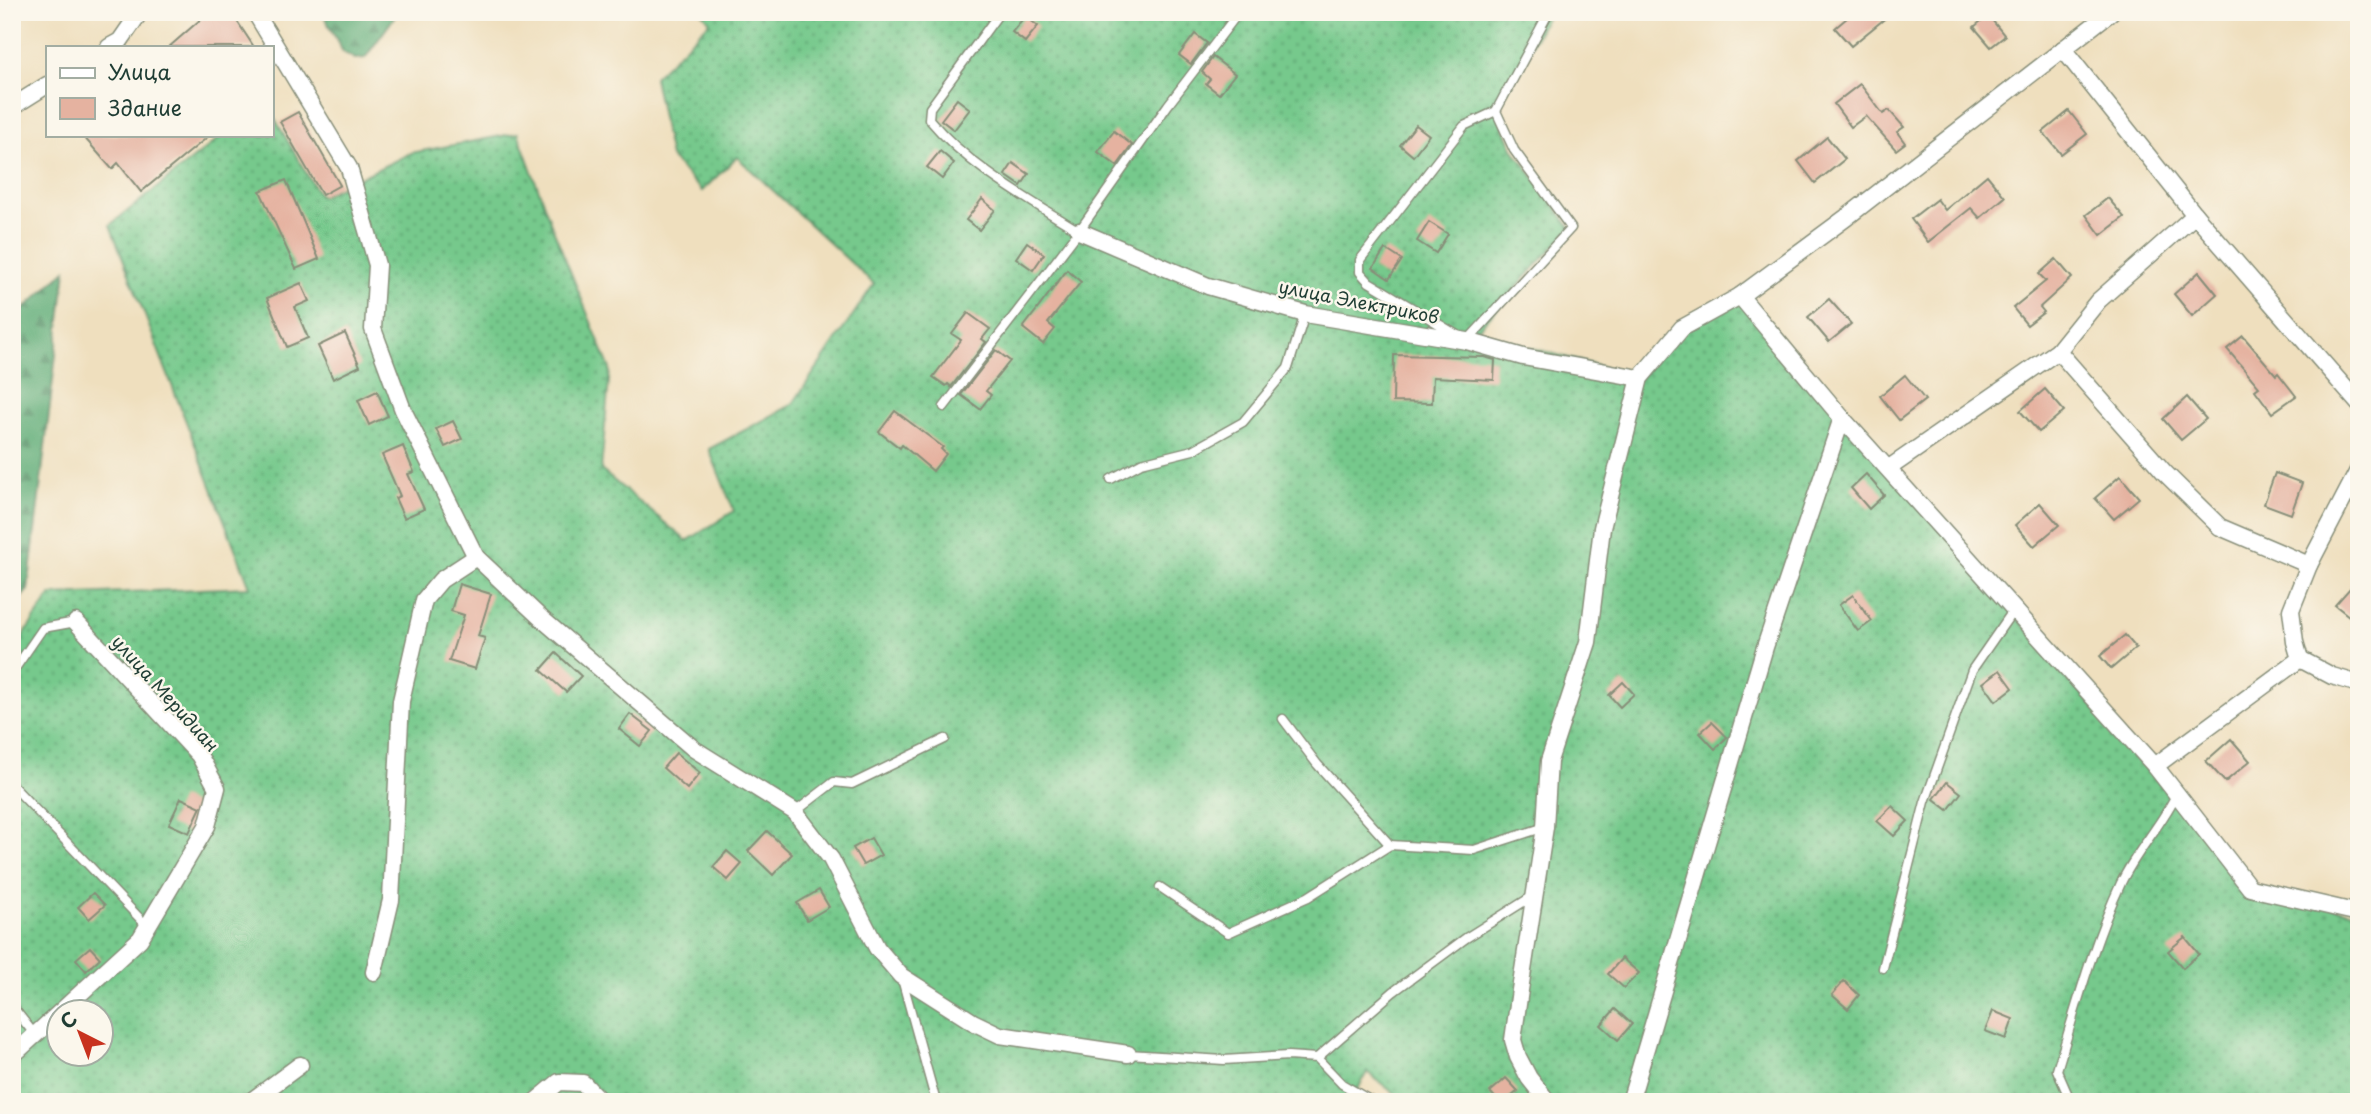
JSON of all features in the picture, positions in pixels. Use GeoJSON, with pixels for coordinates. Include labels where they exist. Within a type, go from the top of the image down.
{"type":"FeatureCollection","features":[{"type":"Feature","properties":{"kind":"street"},"geometry":{"type":"LineString","coordinates":[[111,46],[120,41],[140,12]]}},
{"type":"Feature","properties":{"kind":"street"},"geometry":{"type":"LineString","coordinates":[[256,12],[349,168],[377,265],[373,329],[403,410],[476,557],[552,628],[694,749],[795,812],[831,859],[877,948],[901,976],[973,1022],[1000,1035],[1128,1054]]}},
{"type":"Feature","properties":{"kind":"street"},"geometry":{"type":"LineString","coordinates":[[1548,1102],[1529,1078],[1518,1057],[1514,1040],[1545,827],[1549,761],[1588,642],[1602,528],[1640,379],[1682,328],[1740,296],[1847,217],[2111,12]]}},
{"type":"Feature","properties":{"kind":"street"},"geometry":{"type":"LineString","coordinates":[[2063,49],[2196,215],[2359,404]]}},
{"type":"Feature","properties":{"kind":"street"},"geometry":{"type":"LineString","coordinates":[[12,107],[46,86]]}},
{"type":"Feature","properties":{"kind":"street"},"geometry":{"type":"LineString","coordinates":[[1889,468],[2058,351],[2098,301],[2196,215]]}},
{"type":"Feature","properties":{"kind":"street","name":"улица Электриков"},"geometry":{"type":"LineString","coordinates":[[1079,231],[1208,286],[1305,314],[1466,341],[1523,356],[1640,379]]}},
{"type":"Feature","properties":{"kind":"street"},"geometry":{"type":"LineString","coordinates":[[1740,296],[1842,418],[2155,766],[2250,888],[2359,913]]}},
{"type":"Feature","properties":{"kind":"street"},"geometry":{"type":"LineString","coordinates":[[2058,351],[2165,473],[2220,527],[2309,565]]}},
{"type":"Feature","properties":{"kind":"street"},"geometry":{"type":"LineString","coordinates":[[1630,1102],[1765,647],[1842,418]]}},
{"type":"Feature","properties":{"kind":"street"},"geometry":{"type":"LineString","coordinates":[[2359,469],[2309,565],[2291,610],[2300,659],[2332,676],[2359,684]]}},
{"type":"Feature","properties":{"kind":"street"},"geometry":{"type":"LineString","coordinates":[[374,972],[391,900],[401,701],[424,600],[441,580],[476,557]]}},
{"type":"Feature","properties":{"kind":"street","name":"улица Меридиан"},"geometry":{"type":"LineString","coordinates":[[12,1055],[139,939],[206,826],[217,788],[199,755],[76,622]]}},
{"type":"Feature","properties":{"kind":"street"},"geometry":{"type":"LineString","coordinates":[[2155,766],[2300,659]]}},
{"type":"Feature","properties":{"kind":"street"},"geometry":{"type":"LineString","coordinates":[[250,1102],[300,1065]]}},
{"type":"Feature","properties":{"kind":"street"},"geometry":{"type":"LineString","coordinates":[[535,1102],[559,1082],[583,1083],[601,1102]]}},
{"type":"Feature","properties":{"kind":"lane"},"geometry":{"type":"LineString","coordinates":[[1000,12],[930,108],[929,119],[946,139],[1002,183],[1079,231]]}},
{"type":"Feature","properties":{"kind":"lane"},"geometry":{"type":"LineString","coordinates":[[944,407],[1079,231],[1168,105],[1239,12]]}},
{"type":"Feature","properties":{"kind":"lane"},"geometry":{"type":"LineString","coordinates":[[1496,111],[1514,150],[1571,229],[1466,341],[1369,282],[1360,272],[1360,260],[1464,126],[1496,111],[1549,12]]}},
{"type":"Feature","properties":{"kind":"lane"},"geometry":{"type":"LineString","coordinates":[[1111,479],[1141,463],[1193,450],[1243,422],[1288,368],[1305,314]]}},
{"type":"Feature","properties":{"kind":"lane"},"geometry":{"type":"LineString","coordinates":[[1883,968],[1925,802],[1972,670],[2015,608]]}},
{"type":"Feature","properties":{"kind":"lane"},"geometry":{"type":"LineString","coordinates":[[12,673],[43,628],[76,622]]}},
{"type":"Feature","properties":{"kind":"lane"},"geometry":{"type":"LineString","coordinates":[[1283,719],[1317,764],[1390,845]]}},
{"type":"Feature","properties":{"kind":"lane"},"geometry":{"type":"LineString","coordinates":[[795,812],[834,782],[852,784],[945,739]]}},
{"type":"Feature","properties":{"kind":"lane"},"geometry":{"type":"LineString","coordinates":[[12,785],[148,927]]}},
{"type":"Feature","properties":{"kind":"lane"},"geometry":{"type":"LineString","coordinates":[[2071,1102],[2057,1070],[2098,939],[2122,881],[2170,809],[2177,793]]}},
{"type":"Feature","properties":{"kind":"lane"},"geometry":{"type":"LineString","coordinates":[[1160,887],[1228,933],[1308,897],[1390,845],[1474,850],[1545,827]]}},
{"type":"Feature","properties":{"kind":"lane"},"geometry":{"type":"LineString","coordinates":[[1317,1058],[1393,992],[1466,938],[1535,895]]}},
{"type":"Feature","properties":{"kind":"lane"},"geometry":{"type":"LineString","coordinates":[[901,976],[936,1102]]}},
{"type":"Feature","properties":{"kind":"lane"},"geometry":{"type":"LineString","coordinates":[[12,1006],[35,1035]]}},
{"type":"Feature","properties":{"kind":"lane"},"geometry":{"type":"LineString","coordinates":[[1128,1054],[1224,1060],[1288,1056],[1317,1058],[1342,1084],[1373,1102]]}},
{"type":"Feature","properties":{"kind":"green space"},"geometry":{"type":"Polygon","coordinates":[[[322,12],[398,12],[365,58],[355,59],[343,52],[322,12]]]}},
{"type":"Feature","properties":{"kind":"green space"},"geometry":{"type":"Polygon","coordinates":[[[702,12],[1549,12],[1496,111],[1514,150],[1571,228],[1467,341],[1536,349],[1640,378],[1682,328],[1740,296],[2250,888],[2359,913],[2359,1102],[1405,1102],[1367,1072],[1351,1102],[12,1102],[12,652],[51,595],[250,587],[110,225],[222,136],[273,136],[273,115],[320,197],[411,153],[518,133],[551,224],[610,369],[601,470],[687,541],[734,511],[709,449],[792,405],[874,284],[737,157],[702,191],[670,157],[654,77],[710,22],[702,12]]]}},
{"type":"Feature","properties":{"kind":"green space"},"geometry":{"type":"Polygon","coordinates":[[[66,270],[28,590],[12,608],[12,320],[66,270]]]}},
{"type":"Feature","properties":{"kind":"building"},"geometry":{"type":"Polygon","coordinates":[[[209,12],[231,12],[253,46],[170,46],[209,12]]]}},
{"type":"Feature","properties":{"kind":"building"},"geometry":{"type":"Polygon","coordinates":[[[1854,12],[1893,12],[1851,46],[1835,28],[1854,12]]]}},
{"type":"Feature","properties":{"kind":"building"},"geometry":{"type":"Polygon","coordinates":[[[1988,15],[2005,36],[1991,47],[1974,27],[1988,15]]]}},
{"type":"Feature","properties":{"kind":"building"},"geometry":{"type":"Polygon","coordinates":[[[1025,16],[1038,26],[1025,42],[1012,32],[1025,16]]]}},
{"type":"Feature","properties":{"kind":"building"},"geometry":{"type":"Polygon","coordinates":[[[1195,34],[1207,43],[1191,64],[1179,55],[1195,34]]]}},
{"type":"Feature","properties":{"kind":"building"},"geometry":{"type":"Polygon","coordinates":[[[1213,57],[1235,74],[1219,94],[1206,84],[1210,79],[1202,72],[1213,57]]]}},
{"type":"Feature","properties":{"kind":"building"},"geometry":{"type":"Polygon","coordinates":[[[1860,84],[1883,114],[1889,110],[1904,127],[1897,132],[1905,143],[1896,150],[1866,116],[1851,127],[1834,104],[1860,84]]]}},
{"type":"Feature","properties":{"kind":"building"},"geometry":{"type":"Polygon","coordinates":[[[957,99],[970,109],[954,130],[941,120],[957,99]]]}},
{"type":"Feature","properties":{"kind":"building"},"geometry":{"type":"Polygon","coordinates":[[[2069,111],[2087,134],[2061,154],[2043,132],[2069,111]]]}},
{"type":"Feature","properties":{"kind":"building"},"geometry":{"type":"Polygon","coordinates":[[[298,112],[340,185],[322,195],[280,122],[298,112]]]}},
{"type":"Feature","properties":{"kind":"building"},"geometry":{"type":"Polygon","coordinates":[[[1416,125],[1429,135],[1413,156],[1400,145],[1416,125]]]}},
{"type":"Feature","properties":{"kind":"building"},"geometry":{"type":"Polygon","coordinates":[[[1114,131],[1132,145],[1117,166],[1098,152],[1114,131]]]}},
{"type":"Feature","properties":{"kind":"building"},"geometry":{"type":"Polygon","coordinates":[[[83,136],[209,136],[141,192],[118,163],[112,169],[83,136]]]}},
{"type":"Feature","properties":{"kind":"building"},"geometry":{"type":"Polygon","coordinates":[[[1827,137],[1845,159],[1815,183],[1798,161],[1827,137]]]}},
{"type":"Feature","properties":{"kind":"building"},"geometry":{"type":"Polygon","coordinates":[[[940,151],[954,163],[942,179],[927,167],[940,151]]]}},
{"type":"Feature","properties":{"kind":"building"},"geometry":{"type":"Polygon","coordinates":[[[1013,163],[1029,174],[1021,186],[1005,175],[1013,163]]]}},
{"type":"Feature","properties":{"kind":"building"},"geometry":{"type":"Polygon","coordinates":[[[1987,175],[2005,197],[1980,218],[1971,208],[1928,242],[1911,219],[1937,199],[1945,210],[1987,175]]]}},
{"type":"Feature","properties":{"kind":"building"},"geometry":{"type":"Polygon","coordinates":[[[286,180],[319,259],[296,269],[260,191],[286,180]]]}},
{"type":"Feature","properties":{"kind":"building"},"geometry":{"type":"Polygon","coordinates":[[[2108,198],[2124,217],[2101,235],[2086,215],[2108,198]]]}},
{"type":"Feature","properties":{"kind":"building"},"geometry":{"type":"Polygon","coordinates":[[[982,199],[995,210],[979,230],[966,220],[982,199]]]}},
{"type":"Feature","properties":{"kind":"building"},"geometry":{"type":"Polygon","coordinates":[[[1429,222],[1448,234],[1436,253],[1417,241],[1429,222]]]}},
{"type":"Feature","properties":{"kind":"building"},"geometry":{"type":"Polygon","coordinates":[[[1027,242],[1044,254],[1033,270],[1016,258],[1027,242]]]}},
{"type":"Feature","properties":{"kind":"building"},"geometry":{"type":"Polygon","coordinates":[[[1385,249],[1402,260],[1389,279],[1373,268],[1385,249]]]}},
{"type":"Feature","properties":{"kind":"building"},"geometry":{"type":"Polygon","coordinates":[[[2056,259],[2072,278],[2040,307],[2044,312],[2027,325],[2013,308],[2046,281],[2039,274],[2056,259]]]}},
{"type":"Feature","properties":{"kind":"building"},"geometry":{"type":"Polygon","coordinates":[[[1067,270],[1081,282],[1048,323],[1055,329],[1043,344],[1023,328],[1067,270]]]}},
{"type":"Feature","properties":{"kind":"building"},"geometry":{"type":"Polygon","coordinates":[[[2199,272],[2217,294],[2192,316],[2174,294],[2199,272]]]}},
{"type":"Feature","properties":{"kind":"building"},"geometry":{"type":"Polygon","coordinates":[[[301,283],[309,301],[295,307],[308,338],[287,347],[267,298],[301,283]]]}},
{"type":"Feature","properties":{"kind":"building"},"geometry":{"type":"Polygon","coordinates":[[[1829,299],[1851,324],[1829,342],[1808,317],[1829,299]]]}},
{"type":"Feature","properties":{"kind":"building"},"geometry":{"type":"Polygon","coordinates":[[[968,313],[990,329],[982,339],[986,342],[951,387],[948,384],[946,386],[933,377],[961,340],[952,334],[968,313]]]}},
{"type":"Feature","properties":{"kind":"building"},"geometry":{"type":"Polygon","coordinates":[[[345,333],[360,366],[333,379],[318,346],[345,333]]]}},
{"type":"Feature","properties":{"kind":"building"},"geometry":{"type":"Polygon","coordinates":[[[2243,336],[2296,396],[2272,413],[2255,390],[2259,387],[2227,349],[2243,336]]]}},
{"type":"Feature","properties":{"kind":"building"},"geometry":{"type":"Polygon","coordinates":[[[996,350],[1010,361],[986,391],[991,395],[980,409],[961,395],[996,350]]]}},
{"type":"Feature","properties":{"kind":"building"},"geometry":{"type":"Polygon","coordinates":[[[1394,355],[1484,357],[1495,360],[1494,380],[1433,377],[1432,403],[1393,402],[1394,355]]]}},
{"type":"Feature","properties":{"kind":"building"},"geometry":{"type":"Polygon","coordinates":[[[1905,375],[1925,400],[1899,420],[1880,396],[1905,375]]]}},
{"type":"Feature","properties":{"kind":"building"},"geometry":{"type":"Polygon","coordinates":[[[2045,389],[2064,411],[2039,432],[2020,411],[2045,389]]]}},
{"type":"Feature","properties":{"kind":"building"},"geometry":{"type":"Polygon","coordinates":[[[377,391],[388,416],[369,425],[358,400],[377,391]]]}},
{"type":"Feature","properties":{"kind":"building"},"geometry":{"type":"Polygon","coordinates":[[[2187,397],[2206,419],[2181,440],[2163,419],[2187,397]]]}},
{"type":"Feature","properties":{"kind":"building"},"geometry":{"type":"Polygon","coordinates":[[[895,411],[943,447],[941,449],[946,454],[933,471],[902,445],[900,448],[879,432],[895,411]]]}},
{"type":"Feature","properties":{"kind":"building"},"geometry":{"type":"Polygon","coordinates":[[[453,421],[462,439],[445,447],[436,429],[453,421]]]}},
{"type":"Feature","properties":{"kind":"building"},"geometry":{"type":"Polygon","coordinates":[[[403,446],[414,472],[408,474],[424,509],[404,518],[395,498],[400,496],[382,455],[403,446]]]}},
{"type":"Feature","properties":{"kind":"building"},"geometry":{"type":"Polygon","coordinates":[[[2275,473],[2302,483],[2291,514],[2264,504],[2275,473]]]}},
{"type":"Feature","properties":{"kind":"building"},"geometry":{"type":"Polygon","coordinates":[[[1866,474],[1884,495],[1869,509],[1851,488],[1866,474]]]}},
{"type":"Feature","properties":{"kind":"building"},"geometry":{"type":"Polygon","coordinates":[[[2120,476],[2139,498],[2114,519],[2095,498],[2120,476]]]}},
{"type":"Feature","properties":{"kind":"building"},"geometry":{"type":"Polygon","coordinates":[[[2040,503],[2059,525],[2034,546],[2015,525],[2040,503]]]}},
{"type":"Feature","properties":{"kind":"building"},"geometry":{"type":"Polygon","coordinates":[[[2359,578],[2359,624],[2335,605],[2359,578]]]}},
{"type":"Feature","properties":{"kind":"building"},"geometry":{"type":"Polygon","coordinates":[[[459,584],[491,594],[478,636],[485,638],[475,669],[449,661],[464,615],[451,611],[459,584]]]}},
{"type":"Feature","properties":{"kind":"building"},"geometry":{"type":"Polygon","coordinates":[[[1853,595],[1872,621],[1858,631],[1839,605],[1853,595]]]}},
{"type":"Feature","properties":{"kind":"building"},"geometry":{"type":"Polygon","coordinates":[[[2125,635],[2136,648],[2111,669],[2100,656],[2125,635]]]}},
{"type":"Feature","properties":{"kind":"building"},"geometry":{"type":"Polygon","coordinates":[[[556,653],[581,676],[566,692],[541,670],[556,653]]]}},
{"type":"Feature","properties":{"kind":"building"},"geometry":{"type":"Polygon","coordinates":[[[2000,670],[2013,688],[1996,701],[1983,683],[2000,670]]]}},
{"type":"Feature","properties":{"kind":"building"},"geometry":{"type":"Polygon","coordinates":[[[1623,682],[1634,694],[1620,707],[1609,695],[1623,682]]]}},
{"type":"Feature","properties":{"kind":"building"},"geometry":{"type":"Polygon","coordinates":[[[630,714],[652,731],[640,746],[619,729],[630,714]]]}},
{"type":"Feature","properties":{"kind":"building"},"geometry":{"type":"Polygon","coordinates":[[[1712,722],[1727,737],[1715,749],[1700,733],[1712,722]]]}},
{"type":"Feature","properties":{"kind":"building"},"geometry":{"type":"Polygon","coordinates":[[[2231,739],[2250,761],[2225,782],[2206,761],[2231,739]]]}},
{"type":"Feature","properties":{"kind":"building"},"geometry":{"type":"Polygon","coordinates":[[[676,753],[700,773],[687,789],[663,768],[676,753]]]}},
{"type":"Feature","properties":{"kind":"building"},"geometry":{"type":"Polygon","coordinates":[[[1947,782],[1961,793],[1948,810],[1934,799],[1947,782]]]}},
{"type":"Feature","properties":{"kind":"building"},"geometry":{"type":"Polygon","coordinates":[[[181,798],[201,807],[189,833],[169,824],[181,798]]]}},
{"type":"Feature","properties":{"kind":"building"},"geometry":{"type":"Polygon","coordinates":[[[1892,806],[1908,821],[1894,836],[1877,821],[1892,806]]]}},
{"type":"Feature","properties":{"kind":"building"},"geometry":{"type":"Polygon","coordinates":[[[767,831],[792,854],[773,875],[748,851],[767,831]]]}},
{"type":"Feature","properties":{"kind":"building"},"geometry":{"type":"Polygon","coordinates":[[[871,838],[881,855],[863,865],[853,848],[871,838]]]}},
{"type":"Feature","properties":{"kind":"building"},"geometry":{"type":"Polygon","coordinates":[[[727,851],[742,864],[728,880],[713,867],[727,851]]]}},
{"type":"Feature","properties":{"kind":"building"},"geometry":{"type":"Polygon","coordinates":[[[819,890],[829,907],[807,920],[797,903],[819,890]]]}},
{"type":"Feature","properties":{"kind":"building"},"geometry":{"type":"Polygon","coordinates":[[[93,893],[105,905],[89,919],[78,907],[93,893]]]}},
{"type":"Feature","properties":{"kind":"building"},"geometry":{"type":"Polygon","coordinates":[[[2185,937],[2199,954],[2183,968],[2168,951],[2185,937]]]}},
{"type":"Feature","properties":{"kind":"building"},"geometry":{"type":"Polygon","coordinates":[[[90,947],[100,958],[86,971],[76,959],[90,947]]]}},
{"type":"Feature","properties":{"kind":"building"},"geometry":{"type":"Polygon","coordinates":[[[1622,958],[1639,973],[1624,988],[1608,974],[1622,958]]]}},
{"type":"Feature","properties":{"kind":"building"},"geometry":{"type":"Polygon","coordinates":[[[1844,981],[1859,995],[1848,1009],[1832,995],[1844,981]]]}},
{"type":"Feature","properties":{"kind":"building"},"geometry":{"type":"Polygon","coordinates":[[[1615,1009],[1632,1024],[1618,1040],[1601,1025],[1615,1009]]]}},
{"type":"Feature","properties":{"kind":"building"},"geometry":{"type":"Polygon","coordinates":[[[1993,1011],[2013,1019],[2006,1039],[1985,1031],[1993,1011]]]}},
{"type":"Feature","properties":{"kind":"building"},"geometry":{"type":"Polygon","coordinates":[[[1506,1078],[1518,1091],[1505,1102],[1499,1102],[1490,1092],[1506,1078]]]}}]}
